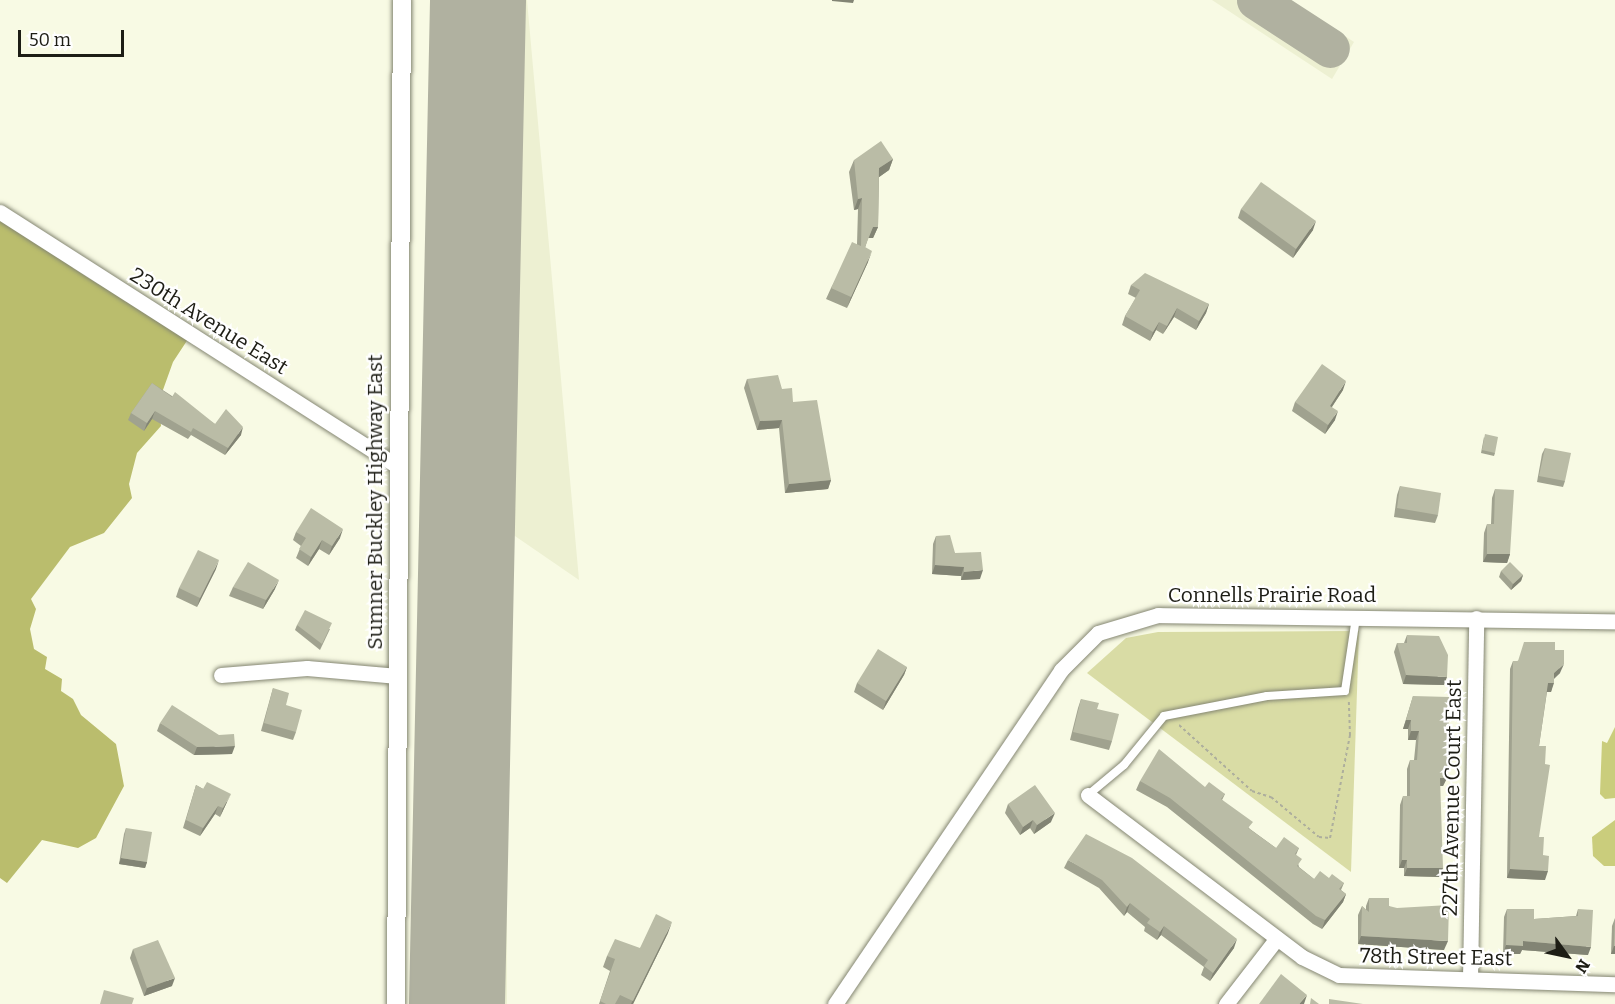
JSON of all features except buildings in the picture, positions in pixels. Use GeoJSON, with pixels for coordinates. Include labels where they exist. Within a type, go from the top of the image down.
{"type":"FeatureCollection","features":[{"type":"Feature","properties":{"kind":"street","name":"Sumner Buckley Highway East"},"geometry":{"type":"LineString","coordinates":[[396,1004],[398,676],[396,465],[402,0]]}},
{"type":"Feature","properties":{"kind":"street","name":"230th Avenue East"},"geometry":{"type":"LineString","coordinates":[[0,212],[396,465]]}},
{"type":"Feature","properties":{"kind":"street","name":"Connells Prairie Road"},"geometry":{"type":"LineString","coordinates":[[835,1004],[1061,670],[1098,633],[1158,615],[1615,621]]}},
{"type":"Feature","properties":{"kind":"street","name":"227th Avenue Court East"},"geometry":{"type":"LineString","coordinates":[[1470,978],[1476,618]]}},
{"type":"Feature","properties":{"kind":"street"},"geometry":{"type":"LineString","coordinates":[[221,675],[307,668],[398,676]]}},
{"type":"Feature","properties":{"kind":"street","name":"78th Street East"},"geometry":{"type":"LineString","coordinates":[[1088,795],[1277,938],[1339,975],[1615,984]]}},
{"type":"Feature","properties":{"kind":"street"},"geometry":{"type":"LineString","coordinates":[[1226,1004],[1277,938]]}},
{"type":"Feature","properties":{"kind":"lane"},"geometry":{"type":"LineString","coordinates":[[1088,795],[1124,765],[1168,716],[1349,687],[1356,617]]}},
{"type":"Feature","properties":{"kind":"path"},"geometry":{"type":"LineString","coordinates":[[1168,716],[1252,791],[1271,797],[1319,837],[1330,838],[1350,735],[1349,687]]}},
{"type":"Feature","properties":{"kind":"shaded area"},"geometry":{"type":"Polygon","coordinates":[[[469,0],[527,0],[579,580],[506,530],[507,1004],[453,1004],[469,0]]]}},
{"type":"Feature","properties":{"kind":"shaded area"},"geometry":{"type":"Polygon","coordinates":[[[1212,0],[1290,0],[1354,42],[1332,79],[1212,0]]]}},
{"type":"Feature","properties":{"kind":"shaded area"},"geometry":{"type":"Polygon","coordinates":[[[0,220],[71,261],[73,268],[98,284],[105,283],[192,333],[173,362],[159,401],[161,426],[137,453],[129,484],[132,498],[104,533],[70,547],[31,599],[36,609],[30,629],[34,649],[47,657],[45,669],[62,679],[61,691],[73,699],[81,715],[116,744],[124,786],[96,838],[78,848],[42,840],[7,883],[0,878],[0,220]]]}},
{"type":"Feature","properties":{"kind":"shaded area"},"geometry":{"type":"Polygon","coordinates":[[[1359,631],[1351,872],[1087,673],[1126,638],[1158,632],[1359,631]]]}},
{"type":"Feature","properties":{"kind":"shaded area"},"geometry":{"type":"Polygon","coordinates":[[[1615,727],[1615,798],[1605,799],[1600,794],[1602,741],[1607,743],[1615,727]]]}},
{"type":"Feature","properties":{"kind":"shaded area"},"geometry":{"type":"Polygon","coordinates":[[[1615,820],[1615,866],[1604,866],[1593,856],[1592,837],[1615,820]]]}},
{"type":"Feature","properties":{"kind":"taxiway"},"geometry":{"type":"LineString","coordinates":[[1256,0],[1330,48]]}},
{"type":"Feature","properties":{"kind":"runway"},"geometry":{"type":"LineString","coordinates":[[457,1004],[478,0]]}}]}
